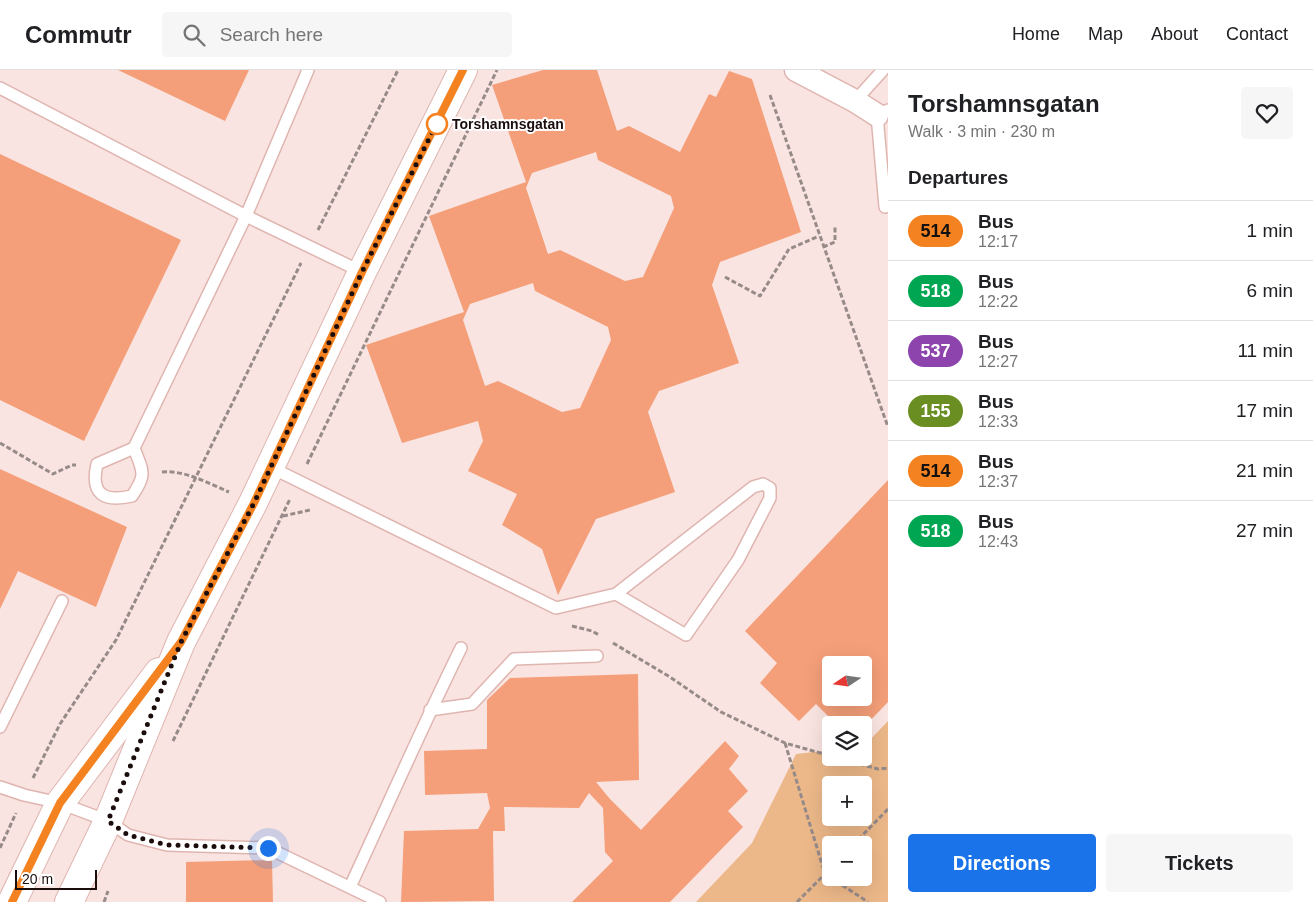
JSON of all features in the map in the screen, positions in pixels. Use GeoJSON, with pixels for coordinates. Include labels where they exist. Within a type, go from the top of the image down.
{"type":"FeatureCollection","features":[{"type":"Feature","properties":{"kind":"street"},"geometry":{"type":"LineString","coordinates":[[68,902],[108,821],[181,642],[254,503],[362,272],[464,70]]}},
{"type":"Feature","properties":{"kind":"street"},"geometry":{"type":"LineString","coordinates":[[796,70],[855,101],[883,112]]}},
{"type":"Feature","properties":{"kind":"street"},"geometry":{"type":"LineString","coordinates":[[12,902],[60,803],[181,642]]}},
{"type":"Feature","properties":{"kind":"lane"},"geometry":{"type":"LineString","coordinates":[[134,448],[144,473],[141,484],[132,496],[120,499],[107,498],[99,492],[94,478],[97,464],[134,448],[246,216],[308,70]]}},
{"type":"Feature","properties":{"kind":"lane"},"geometry":{"type":"LineString","coordinates":[[855,101],[883,70]]}},
{"type":"Feature","properties":{"kind":"lane"},"geometry":{"type":"LineString","coordinates":[[0,88],[246,216],[362,272]]}},
{"type":"Feature","properties":{"kind":"lane"},"geometry":{"type":"LineString","coordinates":[[883,112],[885,207]]}},
{"type":"Feature","properties":{"kind":"lane"},"geometry":{"type":"LineString","coordinates":[[270,467],[556,608],[616,594],[753,487],[763,484],[770,488],[770,498],[738,560],[686,635],[616,594]]}},
{"type":"Feature","properties":{"kind":"lane"},"geometry":{"type":"LineString","coordinates":[[0,727],[62,601]]}},
{"type":"Feature","properties":{"kind":"lane"},"geometry":{"type":"LineString","coordinates":[[350,887],[402,776],[430,710],[461,648]]}},
{"type":"Feature","properties":{"kind":"lane"},"geometry":{"type":"LineString","coordinates":[[430,710],[472,704],[514,660],[597,656]]}},
{"type":"Feature","properties":{"kind":"lane"},"geometry":{"type":"LineString","coordinates":[[0,787],[24,795],[60,803],[108,821],[128,835],[167,845],[268,848],[380,902]]}},
{"type":"Feature","properties":{"kind":"path"},"geometry":{"type":"LineString","coordinates":[[0,848],[60,724],[116,640],[398,70]]}},
{"type":"Feature","properties":{"kind":"path"},"geometry":{"type":"LineString","coordinates":[[770,95],[888,427]]}},
{"type":"Feature","properties":{"kind":"path"},"geometry":{"type":"LineString","coordinates":[[823,247],[835,242],[834,226]]}},
{"type":"Feature","properties":{"kind":"path"},"geometry":{"type":"LineString","coordinates":[[725,277],[760,296],[789,249],[819,236]]}},
{"type":"Feature","properties":{"kind":"path"},"geometry":{"type":"LineString","coordinates":[[0,443],[53,474]]}},
{"type":"Feature","properties":{"kind":"path"},"geometry":{"type":"LineString","coordinates":[[144,473],[171,471],[195,478]]}},
{"type":"Feature","properties":{"kind":"path"},"geometry":{"type":"LineString","coordinates":[[721,712],[785,742],[822,753]]}},
{"type":"Feature","properties":{"kind":"path"},"geometry":{"type":"LineString","coordinates":[[785,742],[822,864]]}},
{"type":"Feature","properties":{"kind":"path"},"geometry":{"type":"LineString","coordinates":[[867,766],[878,769],[888,768]]}},
{"type":"Feature","properties":{"kind":"path"},"geometry":{"type":"LineString","coordinates":[[862,836],[888,809]]}},
{"type":"Feature","properties":{"kind":"path"},"geometry":{"type":"LineString","coordinates":[[797,902],[822,877]]}},
{"type":"Feature","properties":{"kind":"path"},"geometry":{"type":"LineString","coordinates":[[843,886],[868,902]]}},
{"type":"Feature","properties":{"kind":"shaded area"},"geometry":{"type":"Polygon","coordinates":[[[0,70],[888,70],[888,902],[0,902],[0,70]]]}},
{"type":"Feature","properties":{"kind":"shaded area"},"geometry":{"type":"Polygon","coordinates":[[[888,721],[888,902],[696,902],[752,843],[796,754],[822,751],[822,766],[872,766],[872,738],[888,721]]]}},
{"type":"Feature","properties":{"kind":"building"},"geometry":{"type":"Polygon","coordinates":[[[118,70],[249,70],[225,121],[118,70]]]}},
{"type":"Feature","properties":{"kind":"building"},"geometry":{"type":"Polygon","coordinates":[[[543,70],[597,70],[617,131],[629,126],[680,152],[709,94],[716,97],[729,71],[752,79],[801,232],[720,262],[712,285],[739,363],[659,391],[648,412],[675,492],[596,519],[558,595],[542,549],[502,525],[517,494],[468,471],[483,441],[478,421],[402,443],[366,345],[464,312],[429,216],[526,182],[492,85],[543,70]],[[596,152],[532,173],[526,188],[548,254],[560,250],[625,281],[643,277],[674,208],[671,196],[598,160],[596,152]],[[533,283],[470,304],[463,320],[485,386],[498,381],[562,412],[580,408],[611,340],[608,327],[535,291],[533,283]]]}},
{"type":"Feature","properties":{"kind":"building"},"geometry":{"type":"Polygon","coordinates":[[[0,154],[181,240],[84,441],[0,400],[0,154]]]}},
{"type":"Feature","properties":{"kind":"building"},"geometry":{"type":"Polygon","coordinates":[[[0,469],[127,527],[96,607],[18,571],[0,609],[0,469]]]}},
{"type":"Feature","properties":{"kind":"building"},"geometry":{"type":"Polygon","coordinates":[[[888,480],[888,702],[872,719],[872,716],[828,716],[816,704],[799,721],[760,683],[777,663],[745,631],[888,480]]]}},
{"type":"Feature","properties":{"kind":"building"},"geometry":{"type":"Polygon","coordinates":[[[638,674],[639,780],[596,782],[610,799],[641,830],[725,741],[739,756],[729,769],[748,791],[728,811],[743,827],[670,902],[572,902],[613,861],[605,852],[603,808],[589,793],[579,808],[504,807],[505,831],[493,831],[494,901],[401,902],[404,831],[478,829],[490,808],[487,793],[425,795],[424,751],[487,749],[487,700],[510,678],[638,674]]]}},
{"type":"Feature","properties":{"kind":"building"},"geometry":{"type":"Polygon","coordinates":[[[272,860],[273,902],[186,902],[186,862],[272,860]]]}},
{"type":"Feature","properties":{"kind":"bus line","name":"514"},"geometry":{"type":"LineString","coordinates":[[12,902],[60,803],[181,642],[254,503],[362,272],[463,70]]}},
{"type":"Feature","properties":{"kind":"place","name":"Torshamnsgatan"},"geometry":{"type":"Point","coordinates":[437,124]}},
{"type":"Feature","properties":{"kind":"route"},"geometry":{"type":"LineString","coordinates":[[268,848],[167,845],[128,835],[108,821],[181,642],[254,503],[362,272],[438,121],[437,124]]}}]}
